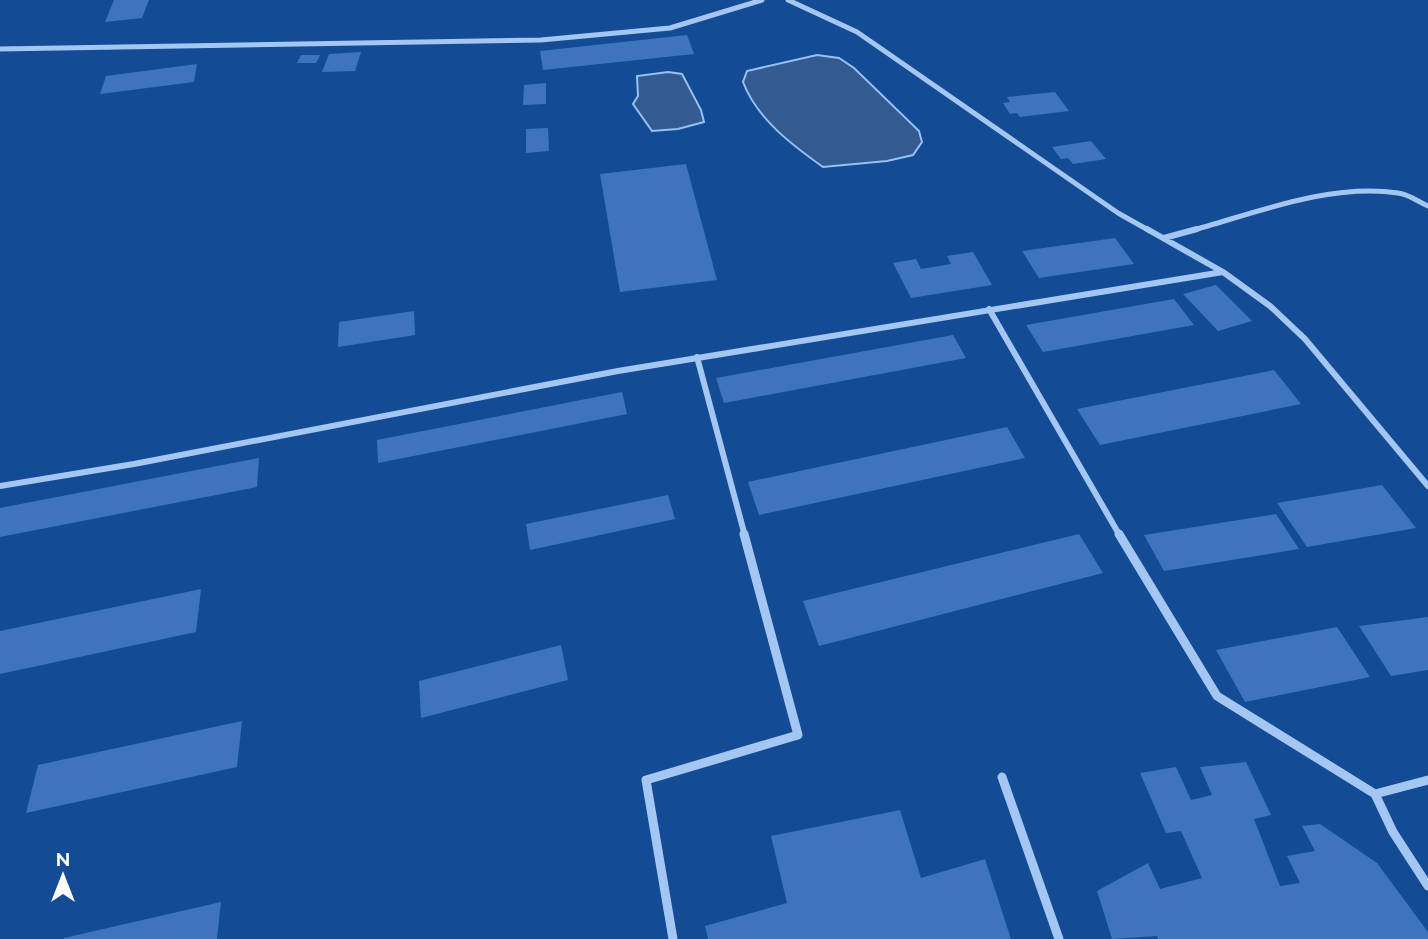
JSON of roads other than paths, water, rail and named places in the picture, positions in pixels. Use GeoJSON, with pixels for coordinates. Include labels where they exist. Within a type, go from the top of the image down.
{"type":"FeatureCollection","features":[{"type":"Feature","properties":{"kind":"street"},"geometry":{"type":"LineString","coordinates":[[0,50],[541,40],[670,28],[762,0]]}},
{"type":"Feature","properties":{"kind":"street"},"geometry":{"type":"LineString","coordinates":[[788,0],[857,32],[1118,213],[1223,272],[1270,306],[1305,339],[1428,486]]}},
{"type":"Feature","properties":{"kind":"street"},"geometry":{"type":"LineString","coordinates":[[1164,238],[1303,200],[1348,193],[1399,192],[1428,206]]}},
{"type":"Feature","properties":{"kind":"street"},"geometry":{"type":"LineString","coordinates":[[0,486],[134,464],[697,358],[1223,272]]}},
{"type":"Feature","properties":{"kind":"street"},"geometry":{"type":"LineString","coordinates":[[989,309],[1079,467],[1217,696],[1375,794],[1393,832],[1428,886]]}},
{"type":"Feature","properties":{"kind":"street"},"geometry":{"type":"LineString","coordinates":[[673,939],[646,780],[798,735],[697,358]]}},
{"type":"Feature","properties":{"kind":"street"},"geometry":{"type":"LineString","coordinates":[[1002,777],[1059,939]]}},
{"type":"Feature","properties":{"kind":"street"},"geometry":{"type":"LineString","coordinates":[[1375,794],[1428,780]]}},
{"type":"Feature","properties":{"kind":"water"},"geometry":{"type":"Polygon","coordinates":[[[817,55],[839,58],[854,68],[919,131],[922,142],[913,155],[887,161],[823,167],[799,150],[766,119],[743,82],[747,71],[817,55]]]}},
{"type":"Feature","properties":{"kind":"water"},"geometry":{"type":"Polygon","coordinates":[[[668,72],[682,74],[701,110],[704,122],[678,129],[652,131],[633,104],[638,96],[637,76],[668,72]]]}}]}
